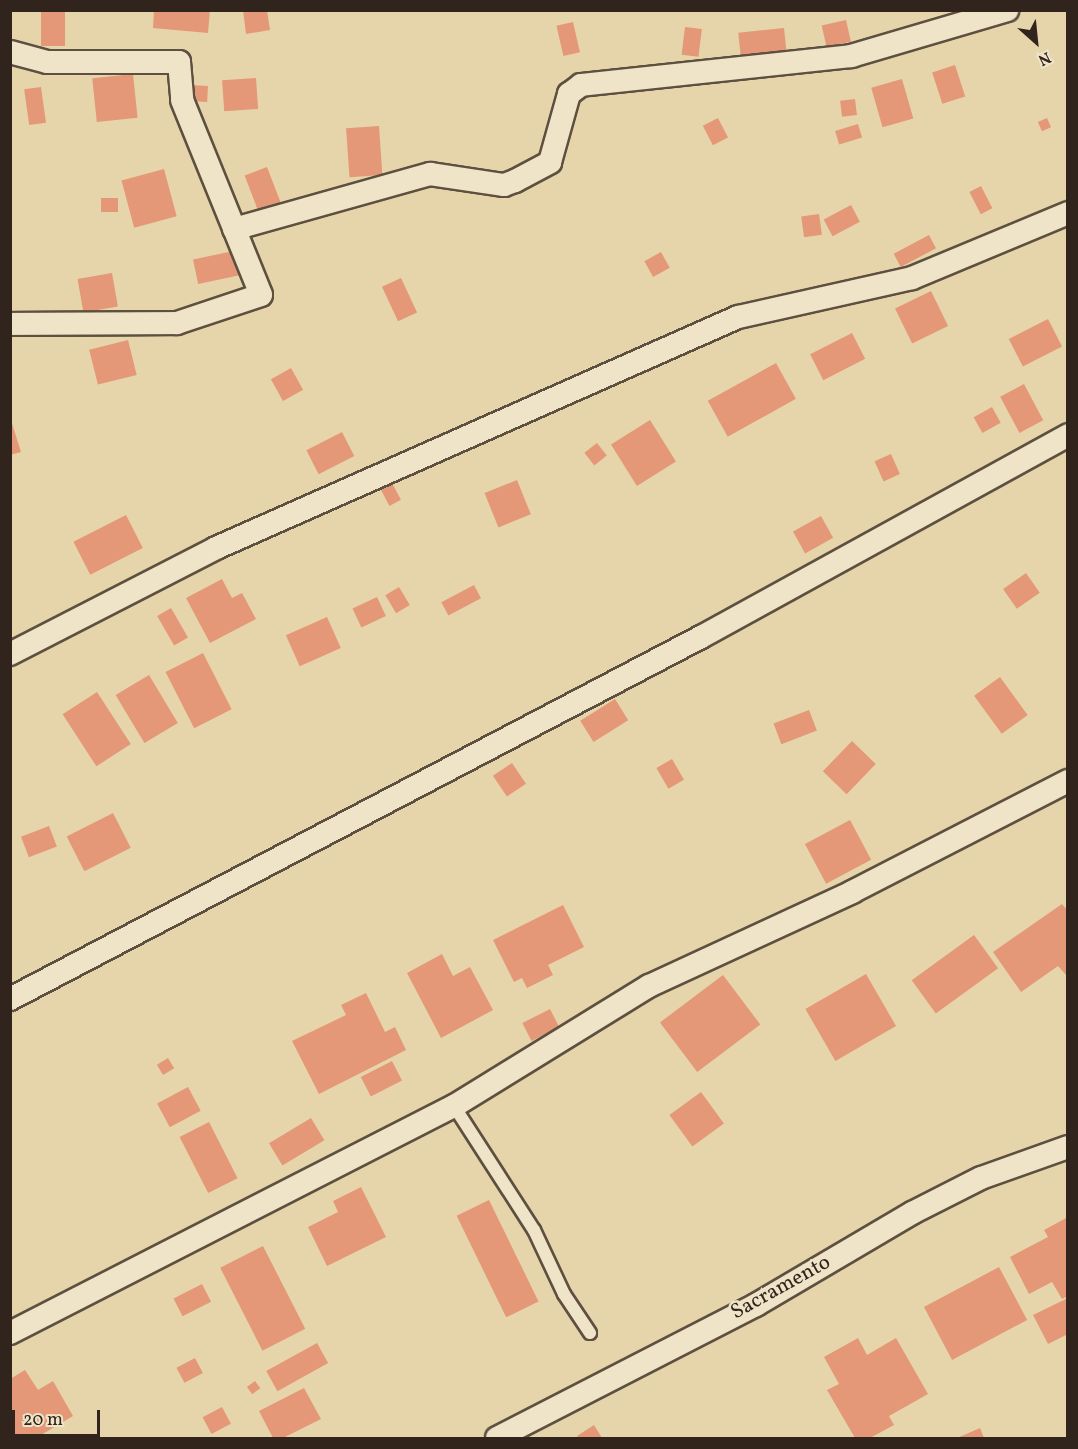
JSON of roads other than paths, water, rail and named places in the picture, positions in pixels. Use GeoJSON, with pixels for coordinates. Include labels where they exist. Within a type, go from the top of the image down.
{"type":"FeatureCollection","features":[{"type":"Feature","properties":{"kind":"street"},"geometry":{"type":"LineString","coordinates":[[234,229],[430,174],[504,185],[515,181],[550,162],[569,94],[581,85],[851,56],[1006,10]]}},
{"type":"Feature","properties":{"kind":"street"},"geometry":{"type":"LineString","coordinates":[[10,52],[47,62],[179,62],[182,100],[261,295],[177,323],[10,324]]}},
{"type":"Feature","properties":{"kind":"street"},"geometry":{"type":"LineString","coordinates":[[10,654],[216,548],[738,316],[912,278],[1068,213]]}},
{"type":"Feature","properties":{"kind":"street"},"geometry":{"type":"LineString","coordinates":[[10,999],[701,637],[1068,435]]}},
{"type":"Feature","properties":{"kind":"street"},"geometry":{"type":"LineString","coordinates":[[10,1333],[454,1106],[649,986],[852,892],[1068,781]]}},
{"type":"Feature","properties":{"kind":"street","name":"Sacramento"},"geometry":{"type":"LineString","coordinates":[[497,1438],[756,1305],[922,1208],[981,1178],[1068,1147]]}},
{"type":"Feature","properties":{"kind":"lane"},"geometry":{"type":"LineString","coordinates":[[454,1106],[534,1230],[564,1294],[590,1333]]}}]}
